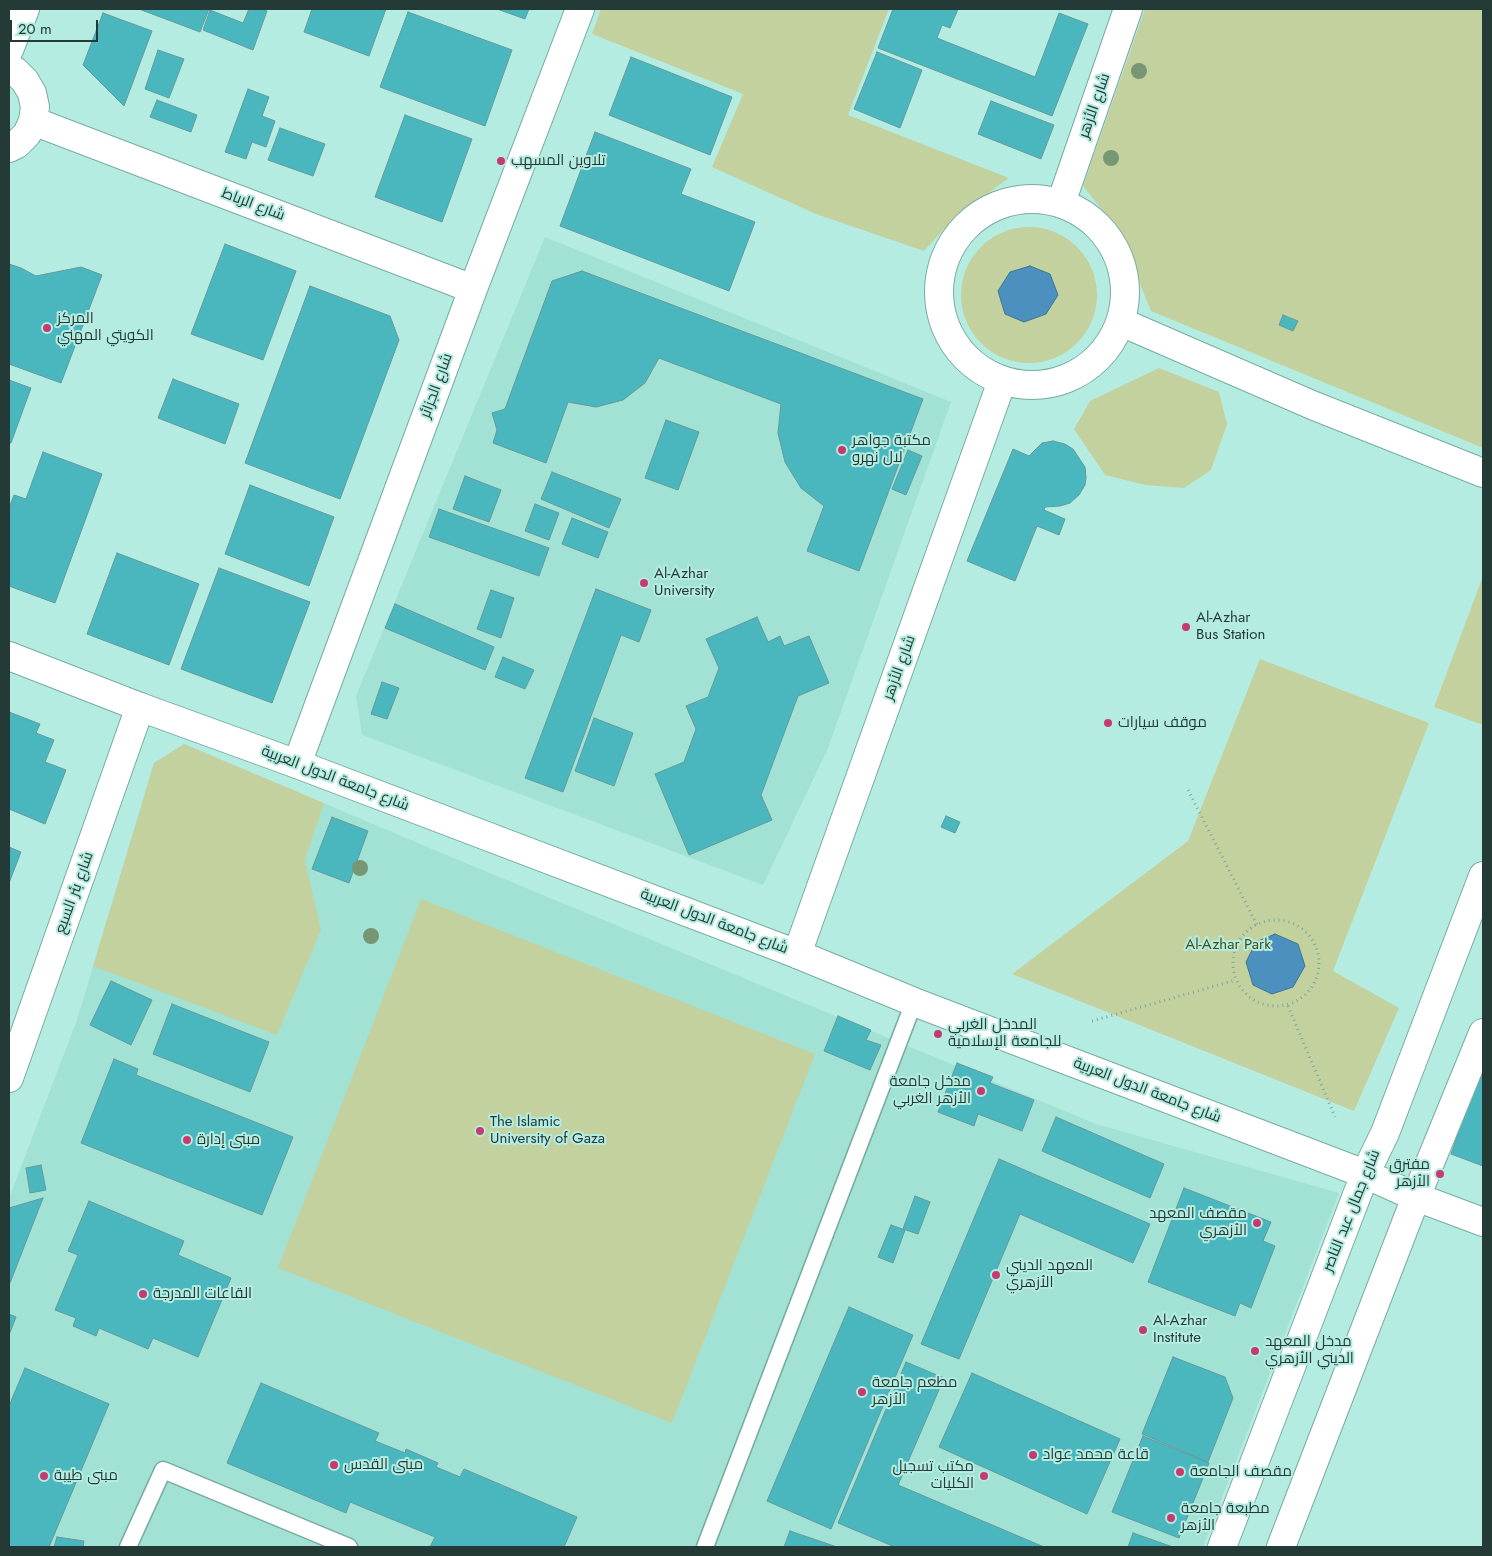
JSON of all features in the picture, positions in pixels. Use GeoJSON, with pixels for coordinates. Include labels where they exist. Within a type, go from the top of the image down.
{"type":"FeatureCollection","features":[{"type":"Feature","properties":{"kind":"street"},"geometry":{"type":"LineString","coordinates":[[9,50],[25,9]]}},
{"type":"Feature","properties":{"kind":"street","name":"شارع الجزائر"},"geometry":{"type":"LineString","coordinates":[[297,764],[473,290],[580,9]]}},
{"type":"Feature","properties":{"kind":"street","name":"شارع الأزهر"},"geometry":{"type":"LineString","coordinates":[[1061,203],[1128,9]]}},
{"type":"Feature","properties":{"kind":"street"},"geometry":{"type":"LineString","coordinates":[[9,68],[26,81],[32,93],[35,107],[33,121],[27,134],[17,144],[9,148]]}},
{"type":"Feature","properties":{"kind":"street","name":"شارع الرباط"},"geometry":{"type":"LineString","coordinates":[[33,121],[473,290]]}},
{"type":"Feature","properties":{"kind":"street"},"geometry":{"type":"LineString","coordinates":[[1032,198],[1061,203],[1087,217],[1108,237],[1121,264],[1125,293],[1121,322],[1107,348],[1087,368],[1060,382],[1031,386],[1002,381],[977,368],[956,347],[943,320],[938,292],[943,262],[956,236],[977,216],[1003,202],[1032,198]]}},
{"type":"Feature","properties":{"kind":"street"},"geometry":{"type":"LineString","coordinates":[[1121,322],[1312,405],[1483,473]]}},
{"type":"Feature","properties":{"kind":"street","name":"شارع الأزهر"},"geometry":{"type":"LineString","coordinates":[[797,954],[1002,381]]}},
{"type":"Feature","properties":{"kind":"street","name":"شارع جامعة الدول العربية"},"geometry":{"type":"LineString","coordinates":[[9,656],[140,708],[297,764],[797,954],[914,1002],[1365,1174],[1416,1197],[1483,1222]]}},
{"type":"Feature","properties":{"kind":"street","name":"شارع بئر السبع"},"geometry":{"type":"LineString","coordinates":[[9,1078],[140,708]]}},
{"type":"Feature","properties":{"kind":"street","name":"شارع جمال عبد الناصر"},"geometry":{"type":"LineString","coordinates":[[1222,1547],[1365,1174],[1385,1133],[1483,876]]}},
{"type":"Feature","properties":{"kind":"street"},"geometry":{"type":"LineString","coordinates":[[1282,1547],[1416,1197],[1483,1033]]}},
{"type":"Feature","properties":{"kind":"lane"},"geometry":{"type":"LineString","coordinates":[[706,1547],[914,1002]]}},
{"type":"Feature","properties":{"kind":"lane"},"geometry":{"type":"LineString","coordinates":[[128,1547],[162,1470],[349,1547]]}},
{"type":"Feature","properties":{"kind":"path"},"geometry":{"type":"LineString","coordinates":[[1188,790],[1257,924]]}},
{"type":"Feature","properties":{"kind":"path"},"geometry":{"type":"LineString","coordinates":[[1281,920],[1295,924],[1307,933],[1316,945],[1320,960],[1318,974],[1312,988],[1302,999],[1288,1006],[1263,1005],[1252,1000],[1236,980],[1233,966],[1234,951],[1241,937],[1257,924],[1281,920]]}},
{"type":"Feature","properties":{"kind":"path"},"geometry":{"type":"LineString","coordinates":[[1092,1021],[1236,980]]}},
{"type":"Feature","properties":{"kind":"path"},"geometry":{"type":"LineString","coordinates":[[1288,1006],[1335,1117]]}},
{"type":"Feature","properties":{"kind":"shaded area","name":"Al-Azhar University"},"geometry":{"type":"Polygon","coordinates":[[[545,237],[951,402],[828,748],[763,885],[362,735],[356,696],[545,237]]]}},
{"type":"Feature","properties":{"kind":"shaded area","name":"The Islamic University of Gaza"},"geometry":{"type":"Polygon","coordinates":[[[184,744],[432,849],[1096,1124],[1339,1193],[1203,1547],[9,1547],[9,1198],[77,1020],[154,763],[184,744]]]}},
{"type":"Feature","properties":{"kind":"green space"},"geometry":{"type":"Polygon","coordinates":[[[601,9],[889,9],[848,115],[1009,178],[943,230],[924,251],[816,214],[712,167],[743,94],[592,34],[601,9]]]}},
{"type":"Feature","properties":{"kind":"green space"},"geometry":{"type":"Polygon","coordinates":[[[1145,9],[1483,9],[1483,448],[1151,311],[1118,230],[1083,186],[1145,9]]]}},
{"type":"Feature","properties":{"kind":"green space"},"geometry":{"type":"Polygon","coordinates":[[[1029,227],[1055,232],[1067,238],[1077,247],[1086,257],[1092,269],[1097,295],[1092,321],[1086,333],[1077,343],[1067,352],[1055,358],[1029,363],[1003,358],[991,352],[981,343],[972,333],[966,321],[961,295],[966,269],[972,257],[981,247],[991,238],[1003,232],[1029,227]]]}},
{"type":"Feature","properties":{"kind":"green space"},"geometry":{"type":"Polygon","coordinates":[[[1159,368],[1219,392],[1227,424],[1211,470],[1184,488],[1145,485],[1105,475],[1074,429],[1090,401],[1159,368]]]}},
{"type":"Feature","properties":{"kind":"green space"},"geometry":{"type":"Polygon","coordinates":[[[1483,576],[1483,725],[1434,707],[1483,576]]]}},
{"type":"Feature","properties":{"kind":"green space","name":"Al-Azhar Park"},"geometry":{"type":"Polygon","coordinates":[[[1260,659],[1429,723],[1333,971],[1399,1008],[1354,1111],[1012,974],[1188,841],[1260,659]]]}},
{"type":"Feature","properties":{"kind":"green space"},"geometry":{"type":"Polygon","coordinates":[[[184,744],[324,803],[305,860],[321,930],[277,1035],[93,966],[154,763],[184,744]]]}},
{"type":"Feature","properties":{"kind":"green space"},"geometry":{"type":"Polygon","coordinates":[[[421,899],[815,1054],[672,1423],[278,1268],[421,899]]]}},
{"type":"Feature","properties":{"kind":"water"},"geometry":{"type":"Polygon","coordinates":[[[1030,266],[1050,274],[1058,295],[1046,314],[1024,322],[1005,314],[998,291],[1010,272],[1030,266]]]}},
{"type":"Feature","properties":{"kind":"water"},"geometry":{"type":"Polygon","coordinates":[[[1275,934],[1298,944],[1305,966],[1293,987],[1272,994],[1253,985],[1246,962],[1256,942],[1275,934]]]}},
{"type":"Feature","properties":{"kind":"building"},"geometry":{"type":"Polygon","coordinates":[[[139,9],[209,9],[200,32],[139,9]]]}},
{"type":"Feature","properties":{"kind":"building"},"geometry":{"type":"Polygon","coordinates":[[[249,9],[267,11],[253,50],[203,30],[210,10],[243,23],[249,9]]]}},
{"type":"Feature","properties":{"kind":"building"},"geometry":{"type":"Polygon","coordinates":[[[312,9],[386,9],[369,56],[304,32],[312,9]]]}},
{"type":"Feature","properties":{"kind":"building"},"geometry":{"type":"Polygon","coordinates":[[[497,9],[529,9],[525,19],[497,9]]]}},
{"type":"Feature","properties":{"kind":"building"},"geometry":{"type":"Polygon","coordinates":[[[893,9],[958,9],[950,28],[942,25],[937,38],[1035,77],[1059,13],[1088,24],[1052,116],[878,48],[893,9]]]}},
{"type":"Feature","properties":{"kind":"building"},"geometry":{"type":"Polygon","coordinates":[[[408,12],[512,50],[485,126],[380,87],[408,12]]]}},
{"type":"Feature","properties":{"kind":"building"},"geometry":{"type":"Polygon","coordinates":[[[103,13],[152,31],[124,106],[83,65],[103,13]]]}},
{"type":"Feature","properties":{"kind":"building"},"geometry":{"type":"Polygon","coordinates":[[[158,50],[184,59],[169,98],[145,89],[158,50]]]}},
{"type":"Feature","properties":{"kind":"building"},"geometry":{"type":"Polygon","coordinates":[[[877,52],[922,70],[900,128],[854,109],[877,52]]]}},
{"type":"Feature","properties":{"kind":"building"},"geometry":{"type":"Polygon","coordinates":[[[631,57],[732,97],[710,155],[609,115],[631,57]]]}},
{"type":"Feature","properties":{"kind":"building"},"geometry":{"type":"Polygon","coordinates":[[[248,89],[269,97],[262,116],[275,121],[266,147],[252,142],[246,159],[225,152],[248,89]]]}},
{"type":"Feature","properties":{"kind":"building"},"geometry":{"type":"Polygon","coordinates":[[[157,100],[197,115],[191,132],[150,117],[157,100]]]}},
{"type":"Feature","properties":{"kind":"building"},"geometry":{"type":"Polygon","coordinates":[[[991,101],[1054,125],[1041,159],[978,134],[991,101]]]}},
{"type":"Feature","properties":{"kind":"building"},"geometry":{"type":"Polygon","coordinates":[[[405,115],[472,139],[442,222],[375,197],[405,115]]]}},
{"type":"Feature","properties":{"kind":"building"},"geometry":{"type":"Polygon","coordinates":[[[280,128],[325,144],[313,176],[268,160],[280,128]]]}},
{"type":"Feature","properties":{"kind":"building"},"geometry":{"type":"Polygon","coordinates":[[[595,132],[691,169],[681,194],[755,222],[729,291],[560,226],[595,132]]]}},
{"type":"Feature","properties":{"kind":"building"},"geometry":{"type":"Polygon","coordinates":[[[225,244],[296,271],[263,360],[191,334],[225,244]]]}},
{"type":"Feature","properties":{"kind":"building"},"geometry":{"type":"Polygon","coordinates":[[[9,264],[36,276],[81,267],[102,275],[61,383],[9,364],[9,264]]]}},
{"type":"Feature","properties":{"kind":"building"},"geometry":{"type":"Polygon","coordinates":[[[582,271],[923,399],[859,571],[807,551],[824,506],[801,488],[785,462],[778,433],[781,404],[659,358],[645,383],[623,400],[596,407],[568,402],[546,463],[493,443],[497,430],[492,413],[505,409],[552,281],[582,271]]]}},
{"type":"Feature","properties":{"kind":"building"},"geometry":{"type":"Polygon","coordinates":[[[310,286],[390,316],[399,340],[340,499],[245,463],[310,286]]]}},
{"type":"Feature","properties":{"kind":"building"},"geometry":{"type":"Polygon","coordinates":[[[1283,315],[1298,321],[1293,331],[1279,325],[1283,315]]]}},
{"type":"Feature","properties":{"kind":"building"},"geometry":{"type":"Polygon","coordinates":[[[173,379],[239,404],[225,444],[158,418],[173,379]]]}},
{"type":"Feature","properties":{"kind":"building"},"geometry":{"type":"Polygon","coordinates":[[[9,380],[31,388],[11,443],[9,443],[9,380]]]}},
{"type":"Feature","properties":{"kind":"building"},"geometry":{"type":"Polygon","coordinates":[[[666,420],[699,432],[678,490],[645,478],[666,420]]]}},
{"type":"Feature","properties":{"kind":"building"},"geometry":{"type":"Polygon","coordinates":[[[1053,441],[1065,444],[1073,449],[1085,467],[1086,478],[1085,485],[1079,495],[1070,503],[1045,507],[1044,510],[1065,519],[1059,535],[1037,526],[1015,581],[967,561],[1013,449],[1029,456],[1042,443],[1053,441]]]}},
{"type":"Feature","properties":{"kind":"building"},"geometry":{"type":"Polygon","coordinates":[[[908,450],[922,456],[906,495],[892,489],[908,450]]]}},
{"type":"Feature","properties":{"kind":"building"},"geometry":{"type":"Polygon","coordinates":[[[43,452],[102,474],[55,603],[9,586],[9,508],[14,495],[26,499],[43,452]]]}},
{"type":"Feature","properties":{"kind":"building"},"geometry":{"type":"Polygon","coordinates":[[[552,472],[621,499],[609,528],[541,499],[552,472]]]}},
{"type":"Feature","properties":{"kind":"building"},"geometry":{"type":"Polygon","coordinates":[[[465,476],[501,490],[489,522],[453,509],[465,476]]]}},
{"type":"Feature","properties":{"kind":"building"},"geometry":{"type":"Polygon","coordinates":[[[250,485],[334,517],[309,586],[225,554],[250,485]]]}},
{"type":"Feature","properties":{"kind":"building"},"geometry":{"type":"Polygon","coordinates":[[[535,504],[559,513],[549,540],[525,531],[535,504]]]}},
{"type":"Feature","properties":{"kind":"building"},"geometry":{"type":"Polygon","coordinates":[[[439,509],[549,548],[539,576],[429,537],[439,509]]]}},
{"type":"Feature","properties":{"kind":"building"},"geometry":{"type":"Polygon","coordinates":[[[572,518],[608,532],[598,558],[562,544],[572,518]]]}},
{"type":"Feature","properties":{"kind":"building"},"geometry":{"type":"Polygon","coordinates":[[[117,553],[199,584],[169,665],[87,634],[117,553]]]}},
{"type":"Feature","properties":{"kind":"building"},"geometry":{"type":"Polygon","coordinates":[[[219,568],[310,602],[272,703],[181,669],[219,568]]]}},
{"type":"Feature","properties":{"kind":"building"},"geometry":{"type":"Polygon","coordinates":[[[596,589],[651,610],[639,642],[621,635],[563,792],[525,778],[596,589]]]}},
{"type":"Feature","properties":{"kind":"building"},"geometry":{"type":"Polygon","coordinates":[[[491,590],[514,598],[501,638],[477,629],[491,590]]]}},
{"type":"Feature","properties":{"kind":"building"},"geometry":{"type":"Polygon","coordinates":[[[395,604],[494,647],[485,670],[385,628],[395,604]]]}},
{"type":"Feature","properties":{"kind":"building"},"geometry":{"type":"Polygon","coordinates":[[[757,617],[768,642],[780,636],[784,646],[809,636],[829,683],[798,696],[761,795],[772,820],[689,855],[655,774],[684,762],[696,729],[686,706],[708,697],[719,668],[706,639],[757,617]]]}},
{"type":"Feature","properties":{"kind":"building"},"geometry":{"type":"Polygon","coordinates":[[[503,657],[534,670],[525,689],[495,677],[503,657]]]}},
{"type":"Feature","properties":{"kind":"building"},"geometry":{"type":"Polygon","coordinates":[[[382,682],[399,688],[387,719],[371,714],[382,682]]]}},
{"type":"Feature","properties":{"kind":"building"},"geometry":{"type":"Polygon","coordinates":[[[9,712],[40,724],[36,733],[54,740],[45,762],[66,770],[45,824],[9,809],[9,712]]]}},
{"type":"Feature","properties":{"kind":"building"},"geometry":{"type":"Polygon","coordinates":[[[594,718],[633,733],[614,786],[575,771],[594,718]]]}},
{"type":"Feature","properties":{"kind":"building"},"geometry":{"type":"Polygon","coordinates":[[[946,816],[960,822],[955,833],[941,827],[946,816]]]}},
{"type":"Feature","properties":{"kind":"building"},"geometry":{"type":"Polygon","coordinates":[[[332,817],[368,831],[349,883],[312,869],[332,817]]]}},
{"type":"Feature","properties":{"kind":"building"},"geometry":{"type":"Polygon","coordinates":[[[9,847],[21,852],[9,883],[9,847]]]}},
{"type":"Feature","properties":{"kind":"building"},"geometry":{"type":"Polygon","coordinates":[[[111,981],[152,1000],[131,1045],[90,1025],[111,981]]]}},
{"type":"Feature","properties":{"kind":"building"},"geometry":{"type":"Polygon","coordinates":[[[172,1004],[269,1042],[250,1092],[153,1054],[172,1004]]]}},
{"type":"Feature","properties":{"kind":"building"},"geometry":{"type":"Polygon","coordinates":[[[838,1016],[871,1030],[866,1040],[881,1045],[870,1070],[824,1051],[838,1016]]]}},
{"type":"Feature","properties":{"kind":"building","name":"مبنى إدارة"},"geometry":{"type":"Polygon","coordinates":[[[114,1059],[138,1069],[136,1075],[293,1137],[262,1215],[81,1143],[114,1059]]]}},
{"type":"Feature","properties":{"kind":"building"},"geometry":{"type":"Polygon","coordinates":[[[957,1063],[993,1077],[990,1083],[1034,1100],[1022,1131],[978,1114],[974,1126],[938,1112],[957,1063]]]}},
{"type":"Feature","properties":{"kind":"building"},"geometry":{"type":"Polygon","coordinates":[[[1483,1067],[1483,1166],[1451,1154],[1457,1137],[1448,1134],[1462,1095],[1471,1098],[1483,1067]]]}},
{"type":"Feature","properties":{"kind":"building"},"geometry":{"type":"Polygon","coordinates":[[[1056,1117],[1164,1164],[1150,1198],[1042,1151],[1056,1117]]]}},
{"type":"Feature","properties":{"kind":"building"},"geometry":{"type":"Polygon","coordinates":[[[999,1159],[1150,1224],[1133,1263],[1020,1214],[959,1359],[921,1344],[999,1159]]]}},
{"type":"Feature","properties":{"kind":"building"},"geometry":{"type":"Polygon","coordinates":[[[41,1165],[46,1190],[30,1193],[26,1168],[41,1165]]]}},
{"type":"Feature","properties":{"kind":"building"},"geometry":{"type":"Polygon","coordinates":[[[1184,1188],[1271,1222],[1263,1241],[1275,1246],[1251,1308],[1240,1303],[1235,1316],[1148,1282],[1184,1188]]]}},
{"type":"Feature","properties":{"kind":"building"},"geometry":{"type":"Polygon","coordinates":[[[915,1196],[930,1202],[918,1234],[903,1229],[915,1196]]]}},
{"type":"Feature","properties":{"kind":"building"},"geometry":{"type":"Polygon","coordinates":[[[43,1198],[10,1283],[9,1283],[9,1208],[43,1198]]]}},
{"type":"Feature","properties":{"kind":"building","name":"القاعات المدرجة"},"geometry":{"type":"Polygon","coordinates":[[[89,1201],[184,1241],[178,1255],[231,1278],[198,1357],[153,1338],[148,1349],[99,1328],[96,1336],[73,1326],[76,1318],[55,1310],[78,1255],[68,1251],[89,1201]]]}},
{"type":"Feature","properties":{"kind":"building"},"geometry":{"type":"Polygon","coordinates":[[[891,1225],[905,1230],[893,1263],[878,1257],[891,1225]]]}},
{"type":"Feature","properties":{"kind":"building"},"geometry":{"type":"Polygon","coordinates":[[[849,1307],[913,1335],[831,1529],[767,1501],[849,1307]]]}},
{"type":"Feature","properties":{"kind":"building"},"geometry":{"type":"Polygon","coordinates":[[[9,1314],[16,1317],[9,1335],[9,1314]]]}},
{"type":"Feature","properties":{"kind":"building"},"geometry":{"type":"Polygon","coordinates":[[[1173,1357],[1225,1377],[1233,1398],[1208,1462],[1142,1434],[1173,1357]]]}},
{"type":"Feature","properties":{"kind":"building"},"geometry":{"type":"Polygon","coordinates":[[[906,1362],[944,1378],[898,1485],[1044,1547],[895,1547],[838,1523],[906,1362]]]}},
{"type":"Feature","properties":{"kind":"building","name":"مبنى طيبة"},"geometry":{"type":"Polygon","coordinates":[[[25,1368],[109,1404],[49,1547],[9,1547],[9,1406],[25,1368]]]}},
{"type":"Feature","properties":{"kind":"building"},"geometry":{"type":"Polygon","coordinates":[[[972,1373],[1120,1439],[1087,1514],[939,1447],[972,1373]]]}},
{"type":"Feature","properties":{"kind":"building","name":"مبنى القدس"},"geometry":{"type":"Polygon","coordinates":[[[261,1383],[379,1433],[375,1441],[405,1453],[406,1449],[438,1463],[436,1467],[460,1477],[464,1469],[577,1517],[564,1547],[430,1547],[435,1537],[350,1502],[346,1513],[227,1463],[261,1383]]]}},
{"type":"Feature","properties":{"kind":"building"},"geometry":{"type":"Polygon","coordinates":[[[1143,1436],[1209,1463],[1179,1538],[1112,1512],[1143,1436]]]}},
{"type":"Feature","properties":{"kind":"building"},"geometry":{"type":"Polygon","coordinates":[[[790,1531],[837,1547],[784,1547],[790,1531]]]}},
{"type":"Feature","properties":{"kind":"building"},"geometry":{"type":"Polygon","coordinates":[[[1133,1533],[1173,1547],[1128,1547],[1133,1533]]]}},
{"type":"Feature","properties":{"kind":"building"},"geometry":{"type":"Polygon","coordinates":[[[57,1537],[84,1541],[83,1547],[54,1547],[57,1537]]]}},
{"type":"Feature","properties":{"kind":"place","name":"تلاوين المسهب"},"geometry":{"type":"Point","coordinates":[501,161]}},
{"type":"Feature","properties":{"kind":"place","name":"المركز الكويتي المهني"},"geometry":{"type":"Point","coordinates":[47,328]}},
{"type":"Feature","properties":{"kind":"place","name":"مكتبة جواهر لال نهرو"},"geometry":{"type":"Point","coordinates":[842,450]}},
{"type":"Feature","properties":{"kind":"place","name":"Al-Azhar University"},"geometry":{"type":"Point","coordinates":[644,583]}},
{"type":"Feature","properties":{"kind":"place","name":"Al-Azhar Bus Station"},"geometry":{"type":"Point","coordinates":[1186,627]}},
{"type":"Feature","properties":{"kind":"place","name":"موقف سيارات"},"geometry":{"type":"Point","coordinates":[1108,723]}},
{"type":"Feature","properties":{"kind":"place","name":"المدخل الغربي للجامعة الإسلامية"},"geometry":{"type":"Point","coordinates":[938,1034]}},
{"type":"Feature","properties":{"kind":"place","name":"مدخل جامعة الأزهر الغربي"},"geometry":{"type":"Point","coordinates":[981,1091]}},
{"type":"Feature","properties":{"kind":"place","name":"The Islamic University of Gaza"},"geometry":{"type":"Point","coordinates":[480,1131]}},
{"type":"Feature","properties":{"kind":"place","name":"مبنى إدارة"},"geometry":{"type":"Point","coordinates":[187,1140]}},
{"type":"Feature","properties":{"kind":"place","name":"مفترق الأزهر"},"geometry":{"type":"Point","coordinates":[1440,1174]}},
{"type":"Feature","properties":{"kind":"place","name":"مقصف المعهد الأزهري"},"geometry":{"type":"Point","coordinates":[1257,1223]}},
{"type":"Feature","properties":{"kind":"place","name":"المعهد الديني الأزهري"},"geometry":{"type":"Point","coordinates":[996,1275]}},
{"type":"Feature","properties":{"kind":"place","name":"القاعات المدرجة"},"geometry":{"type":"Point","coordinates":[143,1294]}},
{"type":"Feature","properties":{"kind":"place","name":"Al-Azhar Institute"},"geometry":{"type":"Point","coordinates":[1143,1330]}},
{"type":"Feature","properties":{"kind":"place","name":"مدخل المعهد الديني الأزهري"},"geometry":{"type":"Point","coordinates":[1255,1351]}},
{"type":"Feature","properties":{"kind":"place","name":"مطعم جامعة الأزهر"},"geometry":{"type":"Point","coordinates":[862,1392]}},
{"type":"Feature","properties":{"kind":"place","name":"قاعة محمد عواد"},"geometry":{"type":"Point","coordinates":[1033,1455]}},
{"type":"Feature","properties":{"kind":"place","name":"مبنى القدس"},"geometry":{"type":"Point","coordinates":[334,1465]}},
{"type":"Feature","properties":{"kind":"place","name":"مقصف الجامعة"},"geometry":{"type":"Point","coordinates":[1180,1472]}},
{"type":"Feature","properties":{"kind":"place","name":"مبنى طيبة"},"geometry":{"type":"Point","coordinates":[44,1476]}},
{"type":"Feature","properties":{"kind":"place","name":"مكتب تسجيل الكليات"},"geometry":{"type":"Point","coordinates":[984,1476]}},
{"type":"Feature","properties":{"kind":"place","name":"مطبعة جامعة الأزهر"},"geometry":{"type":"Point","coordinates":[1171,1518]}}]}
